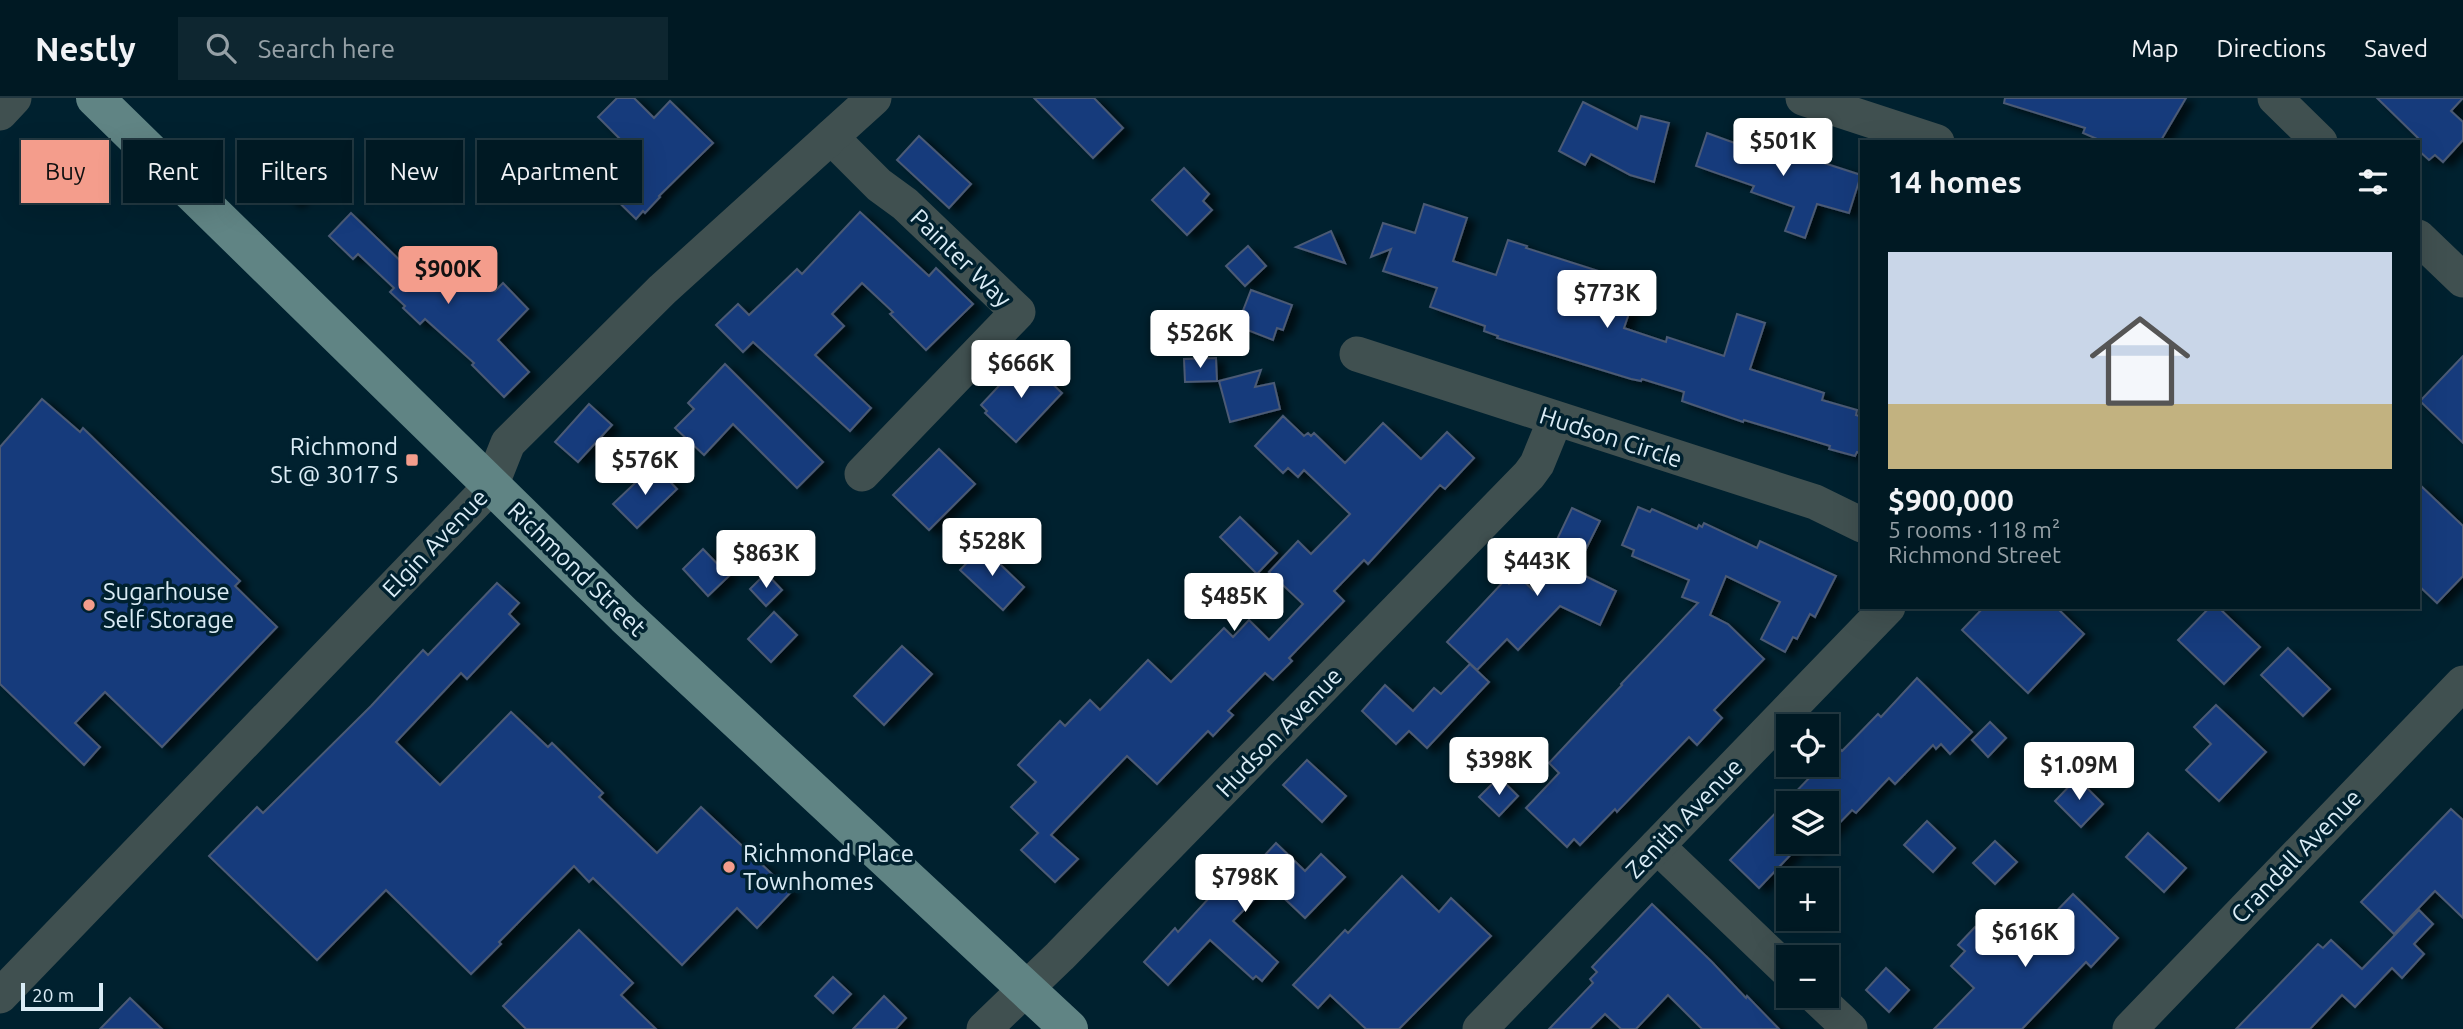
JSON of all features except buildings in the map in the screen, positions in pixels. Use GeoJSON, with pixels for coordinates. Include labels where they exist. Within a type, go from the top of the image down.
{"type":"FeatureCollection","features":[{"type":"Feature","properties":{"kind":"main road","name":"Richmond Street"},"geometry":{"type":"LineString","coordinates":[[95,98],[625,616],[1069,1029]]}},
{"type":"Feature","properties":{"kind":"street"},"geometry":{"type":"LineString","coordinates":[[0,113],[14,98]]}},
{"type":"Feature","properties":{"kind":"street","name":"Elgin Avenue"},"geometry":{"type":"LineString","coordinates":[[0,996],[491,486],[508,443],[662,290],[874,98]]}},
{"type":"Feature","properties":{"kind":"street"},"geometry":{"type":"LineString","coordinates":[[1803,98],[1931,140]]}},
{"type":"Feature","properties":{"kind":"street"},"geometry":{"type":"LineString","coordinates":[[2275,98],[2318,140]]}},
{"type":"Feature","properties":{"kind":"street","name":"Painter Way"},"geometry":{"type":"LineString","coordinates":[[831,137],[879,185],[905,204],[1018,312],[862,474]]}},
{"type":"Feature","properties":{"kind":"street"},"geometry":{"type":"LineString","coordinates":[[2420,239],[2463,280]]}},
{"type":"Feature","properties":{"kind":"street","name":"Hudson Circle"},"geometry":{"type":"LineString","coordinates":[[1357,354],[1815,502],[1860,524]]}},
{"type":"Feature","properties":{"kind":"street","name":"Hudson Avenue"},"geometry":{"type":"LineString","coordinates":[[984,1029],[1080,936],[1529,475],[1537,464],[1555,420]]}},
{"type":"Feature","properties":{"kind":"street","name":"Zenith Avenue"},"geometry":{"type":"LineString","coordinates":[[1480,1029],[1886,609]]}},
{"type":"Feature","properties":{"kind":"street","name":"Crandall Avenue"},"geometry":{"type":"LineString","coordinates":[[2130,1029],[2463,683]]}},
{"type":"Feature","properties":{"kind":"street"},"geometry":{"type":"LineString","coordinates":[[1657,846],[1776,960]]}},
{"type":"Feature","properties":{"kind":"street"},"geometry":{"type":"LineString","coordinates":[[1828,1008],[1850,1029]]}},
{"type":"Feature","properties":{"kind":"place","name":"Richmond St @ 3017 S"},"geometry":{"type":"Point","coordinates":[412,460]}},
{"type":"Feature","properties":{"kind":"place","name":"Sugarhouse Self Storage"},"geometry":{"type":"Point","coordinates":[89,605]}},
{"type":"Feature","properties":{"kind":"place","name":"Richmond Place Townhomes"},"geometry":{"type":"Point","coordinates":[729,867]}}]}
